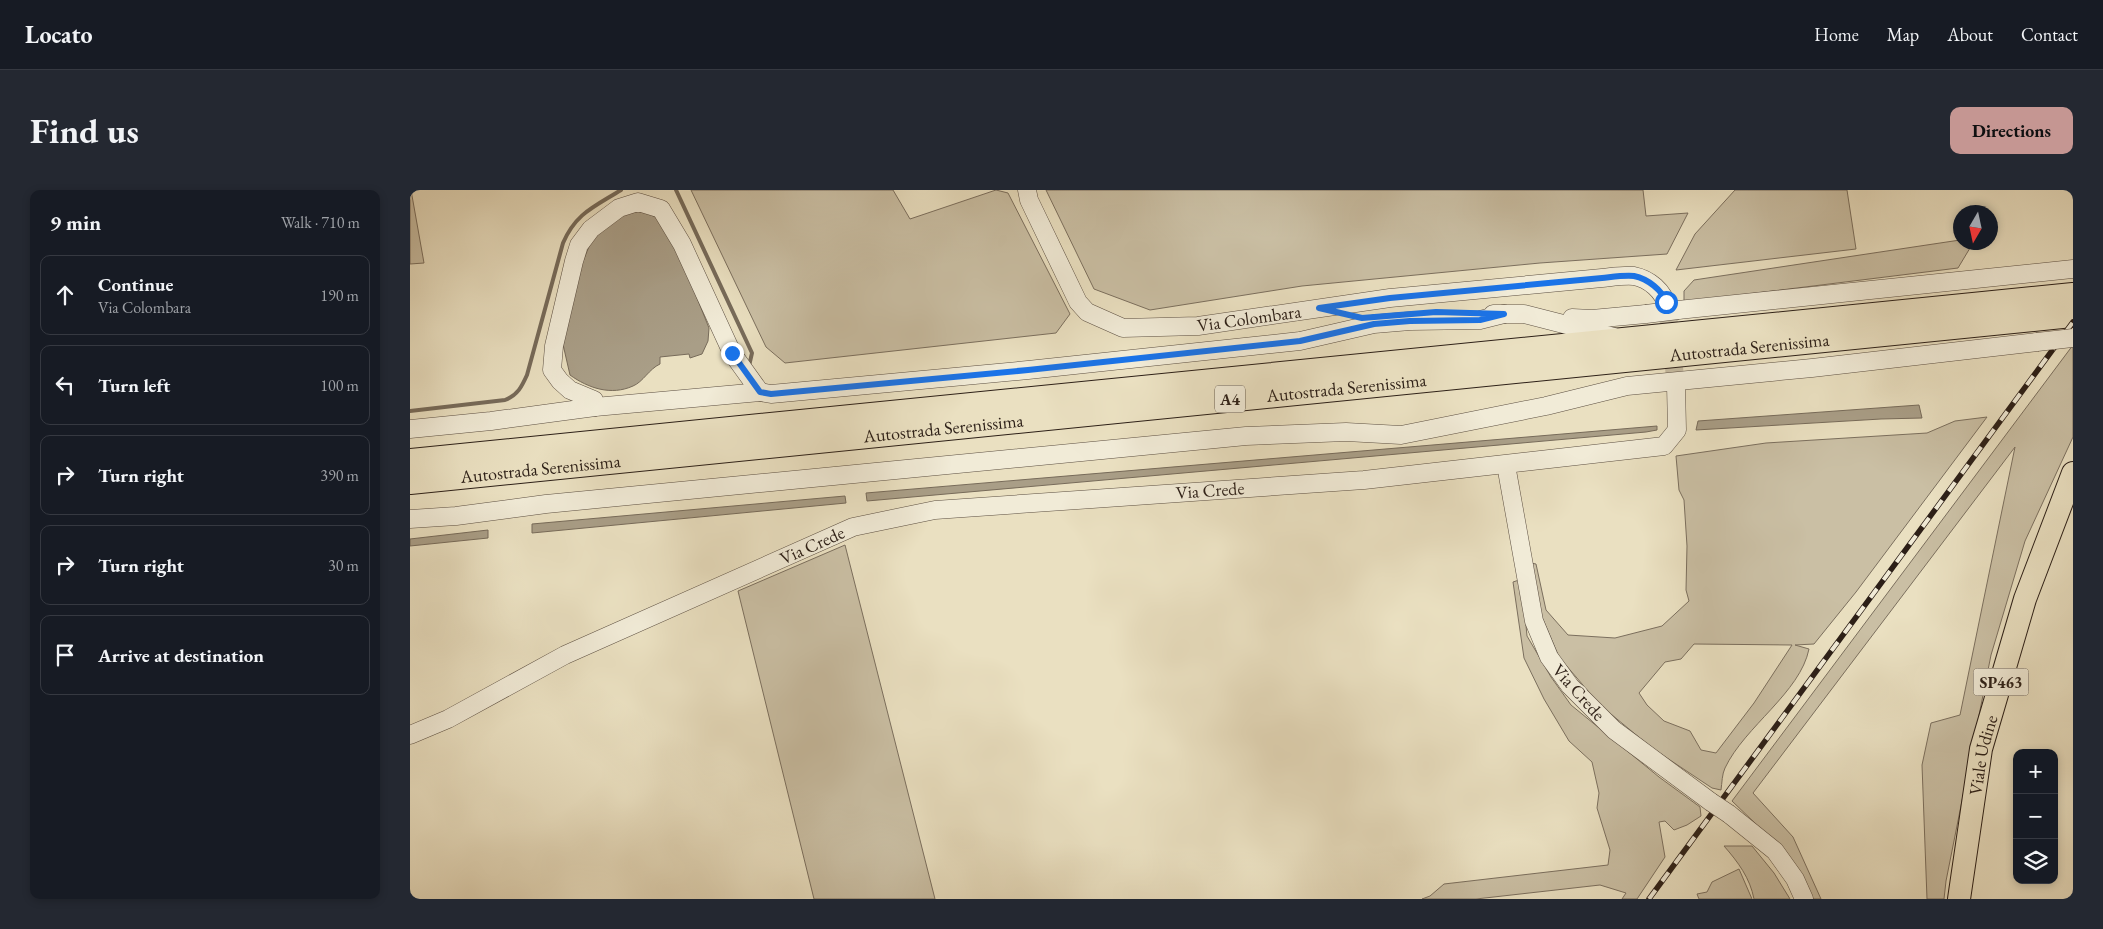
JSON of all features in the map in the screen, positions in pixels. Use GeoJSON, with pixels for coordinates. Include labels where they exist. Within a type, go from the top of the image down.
{"type":"FeatureCollection","features":[{"type":"Feature","properties":{"kind":"highway","name":"Autostrada Serenissima"},"geometry":{"type":"LineString","coordinates":[[410,462],[1627,340],[2061,306]]}},
{"type":"Feature","properties":{"kind":"highway","name":"Autostrada Serenissima"},"geometry":{"type":"LineString","coordinates":[[410,481],[2061,306]]}},
{"type":"Feature","properties":{"kind":"main road","name":"Viale Udine"},"geometry":{"type":"LineString","coordinates":[[1959,899],[1982,749],[2024,599],[2073,473]]}},
{"type":"Feature","properties":{"kind":"street","name":"Via Colombara"},"geometry":{"type":"LineString","coordinates":[[1027,190],[1029,200],[1078,302],[1087,312],[1123,328],[1198,326],[1390,298],[1634,276],[1656,287],[1663,293],[1673,309]]}},
{"type":"Feature","properties":{"kind":"street"},"geometry":{"type":"LineString","coordinates":[[595,407],[594,400],[570,390],[552,370],[554,346],[579,245],[591,228],[619,208],[638,202],[661,209],[682,244],[732,353],[760,392]]}},
{"type":"Feature","properties":{"kind":"street"},"geometry":{"type":"LineString","coordinates":[[1319,308],[1362,318],[1436,312],[1524,314],[1592,319],[1646,314],[1673,309],[2073,269]]}},
{"type":"Feature","properties":{"kind":"street"},"geometry":{"type":"LineString","coordinates":[[410,429],[492,421],[595,407],[760,392],[771,394],[1028,370],[1300,341],[1374,324],[1410,321],[1480,320],[1504,314]]}},
{"type":"Feature","properties":{"kind":"street"},"geometry":{"type":"LineString","coordinates":[[1524,314],[1627,340]]}},
{"type":"Feature","properties":{"kind":"street"},"geometry":{"type":"LineString","coordinates":[[410,519],[1246,436],[1346,432],[1401,435],[1546,406],[1627,386],[1803,369],[2073,338]]}},
{"type":"Feature","properties":{"kind":"street"},"geometry":{"type":"LineString","coordinates":[[1506,465],[1664,446],[1676,430],[1676,385]]}},
{"type":"Feature","properties":{"kind":"street","name":"Via Crede"},"geometry":{"type":"LineString","coordinates":[[410,735],[448,719],[564,655],[853,527],[934,510],[1364,480],[1506,465],[1534,621],[1549,657],[1570,686],[1614,730],[1729,814],[1775,851],[1795,879],[1804,899]]}},
{"type":"Feature","properties":{"kind":"shaded area"},"geometry":{"type":"Polygon","coordinates":[[[411,190],[424,263],[410,264],[411,190]]]}},
{"type":"Feature","properties":{"kind":"shaded area"},"geometry":{"type":"Polygon","coordinates":[[[691,190],[893,190],[910,219],[996,190],[1008,193],[1070,314],[1056,333],[785,363],[766,347],[691,190]]]}},
{"type":"Feature","properties":{"kind":"shaded area"},"geometry":{"type":"Polygon","coordinates":[[[1046,190],[1643,190],[1646,216],[1688,213],[1667,254],[1540,263],[1302,286],[1150,310],[1094,289],[1046,190]]]}},
{"type":"Feature","properties":{"kind":"shaded area"},"geometry":{"type":"Polygon","coordinates":[[[1735,190],[1847,190],[1856,249],[1676,270],[1695,234],[1735,190]]]}},
{"type":"Feature","properties":{"kind":"shaded area"},"geometry":{"type":"Polygon","coordinates":[[[622,212],[646,212],[657,218],[673,238],[709,328],[708,341],[702,354],[690,358],[689,354],[660,357],[660,364],[637,384],[625,389],[608,390],[584,384],[570,375],[562,340],[580,269],[592,239],[622,212]]]}},
{"type":"Feature","properties":{"kind":"shaded area"},"geometry":{"type":"Polygon","coordinates":[[[1953,241],[1953,250],[1969,250],[1958,268],[1684,302],[1684,291],[1694,280],[1953,241]]]}},
{"type":"Feature","properties":{"kind":"shaded area"},"geometry":{"type":"Polygon","coordinates":[[[2073,345],[2073,437],[2025,541],[1991,655],[1944,899],[1927,899],[1922,765],[1931,723],[1960,715],[2015,447],[1753,793],[1793,837],[1821,899],[1811,899],[1781,848],[1732,801],[2073,345]]]}},
{"type":"Feature","properties":{"kind":"shaded area"},"geometry":{"type":"Polygon","coordinates":[[[1919,405],[1922,418],[1696,430],[1698,421],[1919,405]]]}},
{"type":"Feature","properties":{"kind":"shaded area"},"geometry":{"type":"Polygon","coordinates":[[[1987,417],[1856,592],[1814,644],[1795,645],[1809,649],[1804,665],[1784,695],[1734,753],[1724,770],[1721,790],[1712,788],[1652,748],[1600,705],[1559,657],[1538,608],[1531,563],[1536,564],[1546,610],[1568,635],[1615,638],[1662,626],[1689,601],[1686,590],[1687,546],[1684,500],[1679,490],[1676,456],[1766,443],[1927,433],[1955,421],[1987,417]],[[1694,644],[1681,659],[1665,662],[1639,693],[1647,705],[1664,721],[1690,731],[1701,750],[1716,753],[1754,703],[1792,645],[1694,644]]]}},
{"type":"Feature","properties":{"kind":"shaded area"},"geometry":{"type":"Polygon","coordinates":[[[1657,426],[1657,430],[1646,432],[867,501],[866,493],[1657,426]]]}},
{"type":"Feature","properties":{"kind":"shaded area"},"geometry":{"type":"Polygon","coordinates":[[[845,496],[846,503],[532,533],[532,524],[845,496]]]}},
{"type":"Feature","properties":{"kind":"shaded area"},"geometry":{"type":"Polygon","coordinates":[[[488,530],[488,538],[410,546],[410,539],[488,530]]]}},
{"type":"Feature","properties":{"kind":"shaded area"},"geometry":{"type":"Polygon","coordinates":[[[845,545],[935,899],[814,899],[738,591],[845,545]]]}},
{"type":"Feature","properties":{"kind":"shaded area"},"geometry":{"type":"Polygon","coordinates":[[[1519,580],[1527,636],[1551,677],[1571,705],[1659,777],[1700,807],[1701,816],[1687,825],[1674,830],[1665,821],[1659,822],[1665,857],[1637,899],[1622,899],[1626,893],[1600,885],[1476,899],[1422,899],[1430,896],[1444,884],[1608,865],[1610,850],[1597,808],[1599,793],[1592,762],[1569,741],[1544,699],[1524,658],[1513,582],[1519,580]]]}},
{"type":"Feature","properties":{"kind":"shaded area"},"geometry":{"type":"Polygon","coordinates":[[[1724,846],[1752,846],[1774,873],[1790,899],[1754,899],[1750,884],[1743,871],[1724,846]]]}},
{"type":"Feature","properties":{"kind":"shaded area"},"geometry":{"type":"Polygon","coordinates":[[[1739,869],[1752,899],[1699,899],[1697,894],[1707,892],[1712,882],[1739,869]]]}},
{"type":"Feature","properties":{"kind":"waterway"},"geometry":{"type":"LineString","coordinates":[[410,411],[505,400],[516,393],[527,375],[563,243],[568,233],[574,224],[594,206],[621,190]]}},
{"type":"Feature","properties":{"kind":"waterway"},"geometry":{"type":"LineString","coordinates":[[676,190],[752,353],[749,366]]}},
{"type":"Feature","properties":{"kind":"tunnel"},"geometry":{"type":"LineString","coordinates":[[1667,307],[1676,385]]}},
{"type":"Feature","properties":{"kind":"railway"},"geometry":{"type":"LineString","coordinates":[[1649,899],[2073,322]]}},
{"type":"Feature","properties":{"kind":"route"},"geometry":{"type":"LineString","coordinates":[[732,353],[760,392],[771,394],[1028,370],[1300,341],[1374,324],[1410,321],[1480,320],[1504,314],[1436,312],[1362,318],[1319,308],[1390,298],[1634,276],[1656,287],[1663,293],[1666,302]]}}]}
